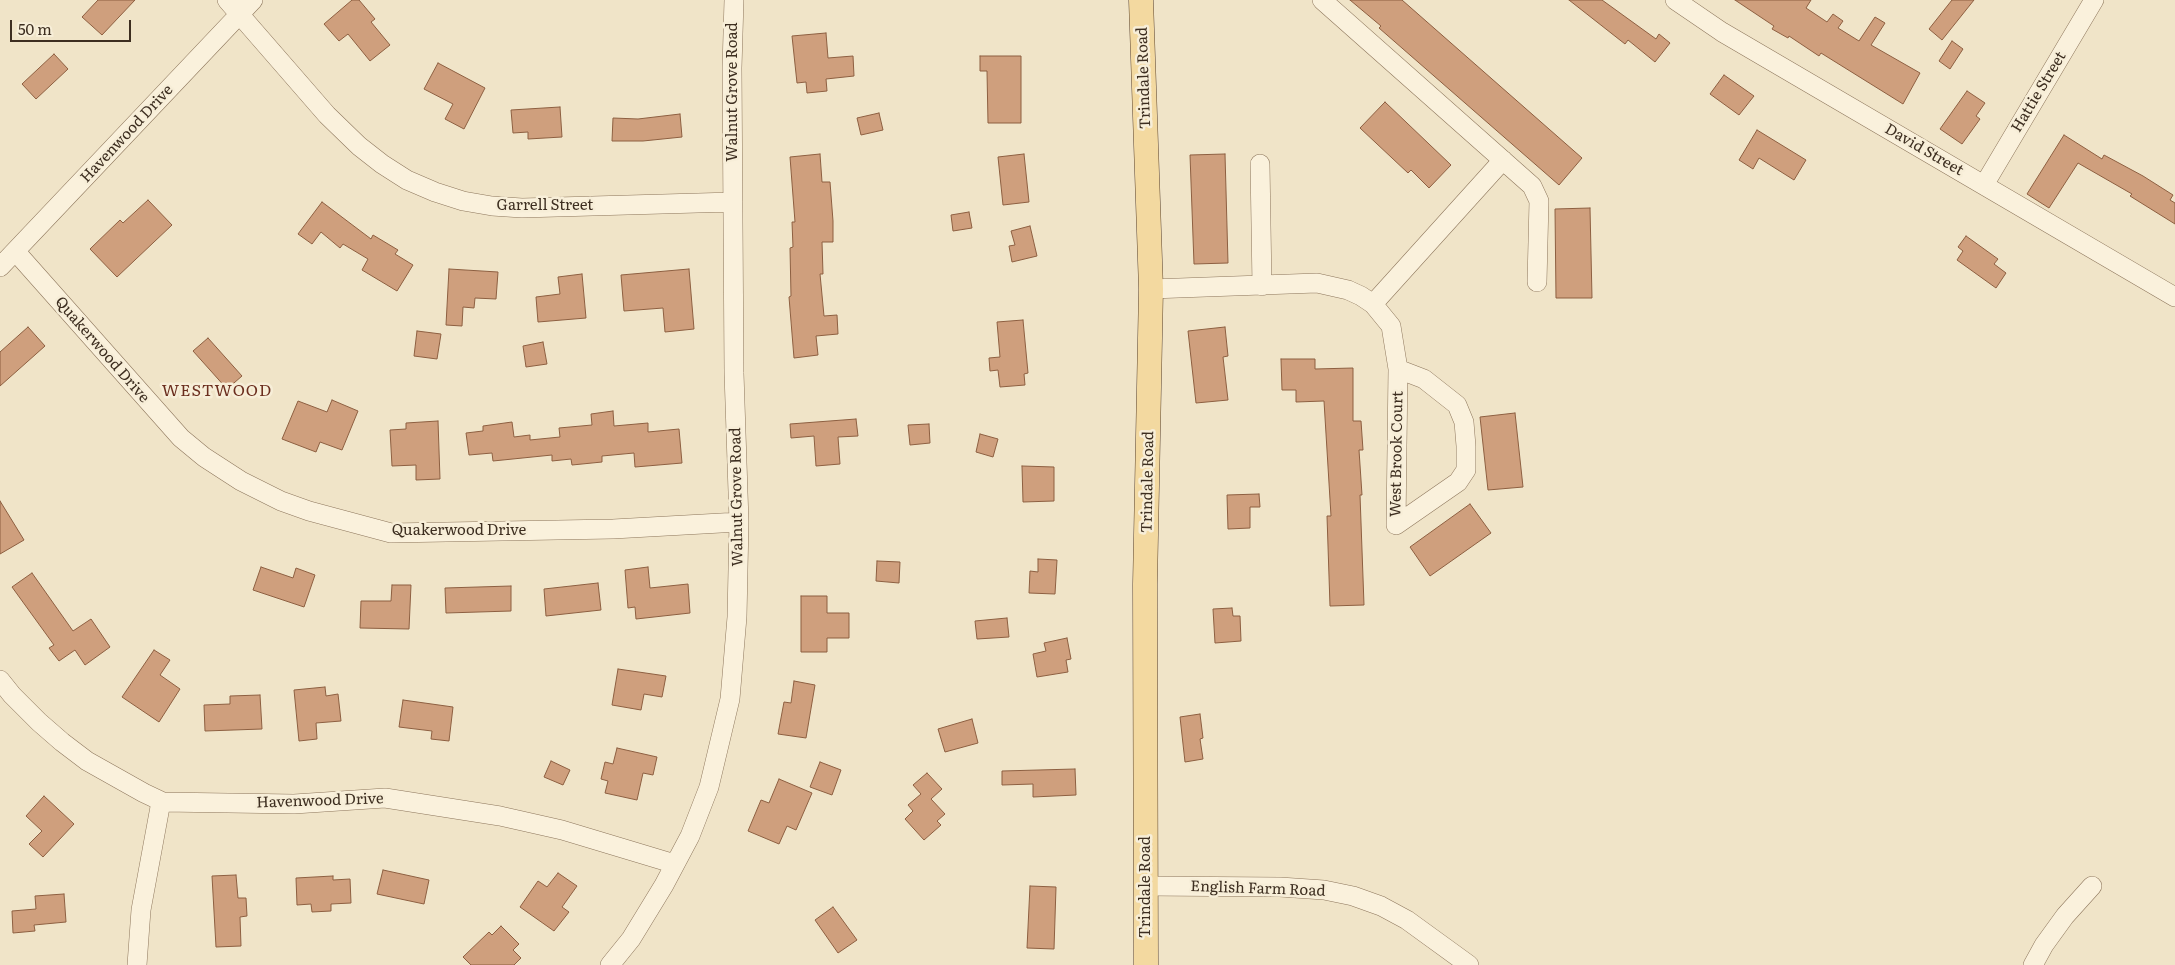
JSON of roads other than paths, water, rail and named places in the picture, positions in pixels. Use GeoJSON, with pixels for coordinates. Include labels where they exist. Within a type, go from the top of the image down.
{"type":"FeatureCollection","features":[{"type":"Feature","properties":{"kind":"main road","name":"Trindale Road"},"geometry":{"type":"LineString","coordinates":[[1141,0],[1152,288],[1146,584],[1146,965]]}},
{"type":"Feature","properties":{"kind":"street","name":"Garrell Street"},"geometry":{"type":"LineString","coordinates":[[227,0],[327,115],[359,146],[407,180],[434,192],[463,201],[492,206],[522,208],[733,202]]}},
{"type":"Feature","properties":{"kind":"street","name":"Havenwood Drive"},"geometry":{"type":"LineString","coordinates":[[0,267],[253,0]]}},
{"type":"Feature","properties":{"kind":"street","name":"Walnut Grove Road"},"geometry":{"type":"LineString","coordinates":[[610,965],[632,939],[676,864],[690,836],[709,787],[728,712],[737,617],[739,522],[734,373],[734,0]]}},
{"type":"Feature","properties":{"kind":"street"},"geometry":{"type":"LineString","coordinates":[[1322,0],[1532,186],[1539,201],[1537,282]]}},
{"type":"Feature","properties":{"kind":"street","name":"David Street"},"geometry":{"type":"LineString","coordinates":[[1675,0],[1722,32],[2175,297]]}},
{"type":"Feature","properties":{"kind":"street","name":"Hattie Street"},"geometry":{"type":"LineString","coordinates":[[1984,185],[2094,0]]}},
{"type":"Feature","properties":{"kind":"street"},"geometry":{"type":"LineString","coordinates":[[1373,304],[1503,160]]}},
{"type":"Feature","properties":{"kind":"street"},"geometry":{"type":"LineString","coordinates":[[1260,164],[1262,286]]}},
{"type":"Feature","properties":{"kind":"street","name":"Quakerwood Drive"},"geometry":{"type":"LineString","coordinates":[[16,252],[181,438],[204,457],[241,481],[281,501],[309,511],[391,533],[613,529],[739,522]]}},
{"type":"Feature","properties":{"kind":"street","name":"West Brook Court"},"geometry":{"type":"LineString","coordinates":[[1152,288],[1317,283],[1348,290],[1373,304],[1392,326],[1398,369],[1396,524],[1458,482],[1466,470],[1464,422],[1456,405],[1424,379],[1398,369]]}},
{"type":"Feature","properties":{"kind":"street","name":"Havenwood Drive"},"geometry":{"type":"LineString","coordinates":[[0,680],[39,722],[87,761],[163,802],[294,804],[384,798],[444,806],[509,818],[562,830],[676,864]]}},
{"type":"Feature","properties":{"kind":"street"},"geometry":{"type":"LineString","coordinates":[[137,965],[141,910],[160,808],[163,802]]}},
{"type":"Feature","properties":{"kind":"street","name":"English Farm Road"},"geometry":{"type":"LineString","coordinates":[[1146,886],[1280,887],[1324,890],[1353,896],[1381,906],[1407,920],[1469,965]]}},
{"type":"Feature","properties":{"kind":"street"},"geometry":{"type":"LineString","coordinates":[[2033,965],[2044,945],[2065,916],[2092,886]]}},
{"type":"Feature","properties":{"kind":"district","name":"WESTWOOD"},"geometry":{"type":"Point","coordinates":[217,391]}}]}
